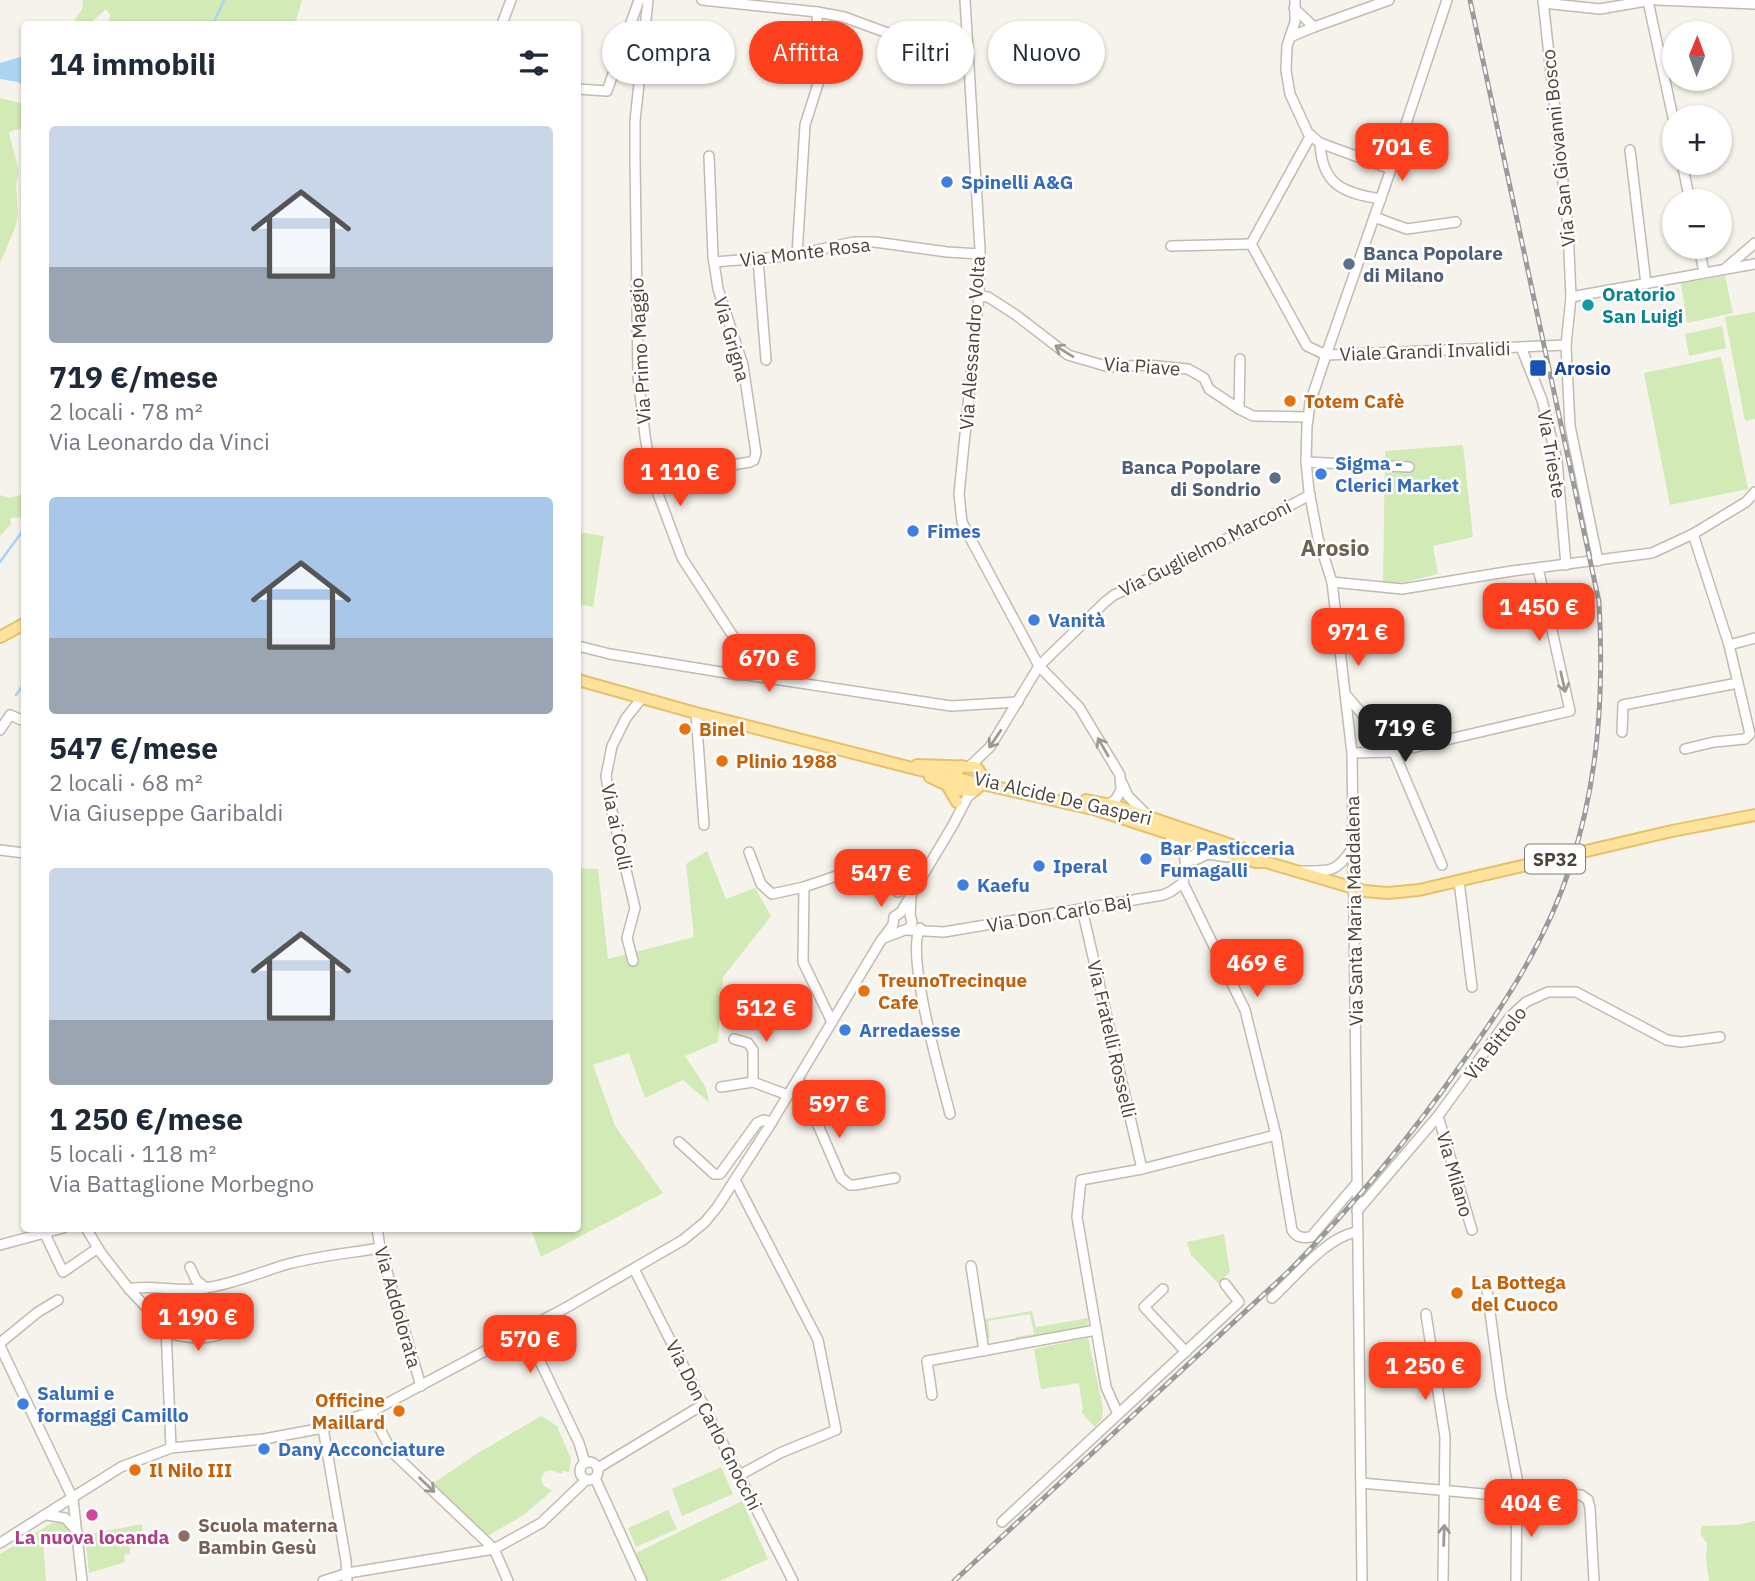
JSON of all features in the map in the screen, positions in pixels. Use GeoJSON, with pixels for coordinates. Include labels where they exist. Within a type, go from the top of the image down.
{"type":"FeatureCollection","features":[{"type":"Feature","properties":{"kind":"main road"},"geometry":{"type":"LineString","coordinates":[[0,637],[21,626]]}},
{"type":"Feature","properties":{"kind":"main road","name":"Via Alcide De Gasperi"},"geometry":{"type":"LineString","coordinates":[[581,681],[853,752],[960,774],[979,784],[1097,810],[1212,850],[1222,846],[1255,857]]}},
{"type":"Feature","properties":{"kind":"main road"},"geometry":{"type":"LineString","coordinates":[[917,767],[921,774],[947,785],[957,802]]}},
{"type":"Feature","properties":{"kind":"main road"},"geometry":{"type":"LineString","coordinates":[[960,774],[979,770],[979,784]]}},
{"type":"Feature","properties":{"kind":"main road","name":"Via Alcide De Gasperi"},"geometry":{"type":"LineString","coordinates":[[979,784],[1108,805],[1148,817],[1266,862],[1353,889],[1376,892],[1402,892],[1459,881],[1672,831],[1755,815]]}},
{"type":"Feature","properties":{"kind":"main road"},"geometry":{"type":"LineString","coordinates":[[1008,789],[1100,806],[1108,805]]}},
{"type":"Feature","properties":{"kind":"street"},"geometry":{"type":"LineString","coordinates":[[503,21],[511,0]]}},
{"type":"Feature","properties":{"kind":"street"},"geometry":{"type":"LineString","coordinates":[[581,89],[607,91],[639,0]]}},
{"type":"Feature","properties":{"kind":"street","name":"Via Primo Maggio"},"geometry":{"type":"LineString","coordinates":[[648,0],[635,121],[638,376],[643,424],[652,478],[682,558],[748,660],[751,669],[747,675]]}},
{"type":"Feature","properties":{"kind":"street"},"geometry":{"type":"LineString","coordinates":[[702,0],[817,12],[844,17],[877,29]]}},
{"type":"Feature","properties":{"kind":"street","name":"Via Alessandro Volta"},"geometry":{"type":"LineString","coordinates":[[965,0],[966,21]]}},
{"type":"Feature","properties":{"kind":"street"},"geometry":{"type":"LineString","coordinates":[[1290,37],[1389,0]]}},
{"type":"Feature","properties":{"kind":"street","name":"Via Santa Maria Maddalena"},"geometry":{"type":"LineString","coordinates":[[1362,1581],[1352,753],[1332,582],[1318,538],[1310,495],[1306,462],[1308,416],[1326,355],[1447,0]]}},
{"type":"Feature","properties":{"kind":"street"},"geometry":{"type":"LineString","coordinates":[[1543,1],[1600,9],[1655,0],[1755,4]]}},
{"type":"Feature","properties":{"kind":"street","name":"Via San Giovanni Bosco"},"geometry":{"type":"LineString","coordinates":[[1543,1],[1568,228],[1571,296],[1566,345],[1573,443],[1598,561]]}},
{"type":"Feature","properties":{"kind":"street"},"geometry":{"type":"LineString","coordinates":[[1648,1],[1670,105]]}},
{"type":"Feature","properties":{"kind":"street"},"geometry":{"type":"LineString","coordinates":[[1295,4],[1314,27]]}},
{"type":"Feature","properties":{"kind":"street"},"geometry":{"type":"LineString","coordinates":[[1295,4],[1295,22],[1287,47],[1286,70],[1290,94],[1311,135],[1320,143],[1391,169]]}},
{"type":"Feature","properties":{"kind":"street"},"geometry":{"type":"LineString","coordinates":[[797,256],[805,125],[818,84],[817,12]]}},
{"type":"Feature","properties":{"kind":"street","name":"Via Alessandro Volta"},"geometry":{"type":"LineString","coordinates":[[970,84],[979,296],[959,494],[960,509],[968,534],[1039,666],[1079,707],[1120,775],[1134,804],[1148,817]]}},
{"type":"Feature","properties":{"kind":"street"},"geometry":{"type":"LineString","coordinates":[[1251,244],[1311,135]]}},
{"type":"Feature","properties":{"kind":"street"},"geometry":{"type":"LineString","coordinates":[[1320,143],[1329,180],[1345,190],[1381,199]]}},
{"type":"Feature","properties":{"kind":"street"},"geometry":{"type":"LineString","coordinates":[[1630,150],[1646,284]]}},
{"type":"Feature","properties":{"kind":"street","name":"Via Grigna"},"geometry":{"type":"LineString","coordinates":[[652,478],[750,462],[755,457],[743,365],[719,295],[714,262],[709,156]]}},
{"type":"Feature","properties":{"kind":"street"},"geometry":{"type":"LineString","coordinates":[[1374,217],[1407,229],[1456,222]]}},
{"type":"Feature","properties":{"kind":"street","name":"Via Monte Rosa"},"geometry":{"type":"LineString","coordinates":[[714,262],[797,256],[853,242],[979,254]]}},
{"type":"Feature","properties":{"kind":"street"},"geometry":{"type":"LineString","coordinates":[[1726,268],[1755,243]]}},
{"type":"Feature","properties":{"kind":"street"},"geometry":{"type":"LineString","coordinates":[[1171,246],[1251,244]]}},
{"type":"Feature","properties":{"kind":"street"},"geometry":{"type":"LineString","coordinates":[[1251,244],[1307,346],[1326,355]]}},
{"type":"Feature","properties":{"kind":"street"},"geometry":{"type":"LineString","coordinates":[[758,259],[765,360]]}},
{"type":"Feature","properties":{"kind":"street"},"geometry":{"type":"LineString","coordinates":[[1701,259],[1703,272]]}},
{"type":"Feature","properties":{"kind":"street"},"geometry":{"type":"LineString","coordinates":[[1571,296],[1755,264]]}},
{"type":"Feature","properties":{"kind":"street","name":"Via Piave"},"geometry":{"type":"LineString","coordinates":[[979,296],[988,297],[1016,315],[1068,355],[1109,367],[1147,365],[1188,369],[1204,378],[1209,389],[1253,416],[1308,416]]}},
{"type":"Feature","properties":{"kind":"street","name":"Viale Grandi Invalidi"},"geometry":{"type":"LineString","coordinates":[[1326,355],[1566,345]]}},
{"type":"Feature","properties":{"kind":"street","name":"Via Trieste"},"geometry":{"type":"LineString","coordinates":[[1521,347],[1542,400],[1557,461],[1566,565]]}},
{"type":"Feature","properties":{"kind":"street"},"geometry":{"type":"LineString","coordinates":[[1239,409],[1240,359]]}},
{"type":"Feature","properties":{"kind":"street"},"geometry":{"type":"LineString","coordinates":[[1306,462],[1409,467]]}},
{"type":"Feature","properties":{"kind":"street"},"geometry":{"type":"LineString","coordinates":[[1332,582],[1402,589],[1652,553],[1693,534],[1746,502],[1755,492]]}},
{"type":"Feature","properties":{"kind":"street","name":"Via Guglielmo Marconi"},"geometry":{"type":"LineString","coordinates":[[960,774],[990,747],[1039,666],[1114,595],[1310,495]]}},
{"type":"Feature","properties":{"kind":"street"},"geometry":{"type":"LineString","coordinates":[[1685,749],[1714,742],[1745,739],[1750,734],[1729,645],[1693,534]]}},
{"type":"Feature","properties":{"kind":"street"},"geometry":{"type":"LineString","coordinates":[[1352,753],[1394,752],[1570,710],[1538,568]]}},
{"type":"Feature","properties":{"kind":"street"},"geometry":{"type":"LineString","coordinates":[[1729,645],[1755,638]]}},
{"type":"Feature","properties":{"kind":"street"},"geometry":{"type":"LineString","coordinates":[[581,647],[610,654],[951,706],[1018,702]]}},
{"type":"Feature","properties":{"kind":"street"},"geometry":{"type":"LineString","coordinates":[[1622,732],[1623,705],[1738,683]]}},
{"type":"Feature","properties":{"kind":"street"},"geometry":{"type":"LineString","coordinates":[[1346,695],[1394,752],[1442,865]]}},
{"type":"Feature","properties":{"kind":"street","name":"Via ai Colli"},"geometry":{"type":"LineString","coordinates":[[633,961],[627,938],[635,908],[606,776],[612,747],[626,718],[642,698]]}},
{"type":"Feature","properties":{"kind":"street"},"geometry":{"type":"LineString","coordinates":[[696,713],[704,825]]}},
{"type":"Feature","properties":{"kind":"street"},"geometry":{"type":"LineString","coordinates":[[0,730],[10,715],[21,720]]}},
{"type":"Feature","properties":{"kind":"street"},"geometry":{"type":"LineString","coordinates":[[957,815],[960,774]]}},
{"type":"Feature","properties":{"kind":"street"},"geometry":{"type":"LineString","coordinates":[[1108,805],[1116,799],[1122,783]]}},
{"type":"Feature","properties":{"kind":"street"},"geometry":{"type":"LineString","coordinates":[[950,1114],[924,1003],[916,953],[907,925],[911,896],[957,815],[979,784]]}},
{"type":"Feature","properties":{"kind":"street","name":"Via Alcide De Gasperi"},"geometry":{"type":"LineString","coordinates":[[1097,810],[1104,816],[1181,843],[1186,868]]}},
{"type":"Feature","properties":{"kind":"street"},"geometry":{"type":"LineString","coordinates":[[1294,870],[1333,870],[1353,848]]}},
{"type":"Feature","properties":{"kind":"street"},"geometry":{"type":"LineString","coordinates":[[0,850],[21,853]]}},
{"type":"Feature","properties":{"kind":"street"},"geometry":{"type":"LineString","coordinates":[[1212,850],[1193,855],[1186,868],[1183,883],[1245,1010],[1276,1135],[1292,1230],[1296,1236],[1311,1237],[1357,1183]]}},
{"type":"Feature","properties":{"kind":"street"},"geometry":{"type":"LineString","coordinates":[[749,852],[761,884],[772,894],[804,887],[892,856],[897,861],[894,883],[898,892]]}},
{"type":"Feature","properties":{"kind":"street"},"geometry":{"type":"LineString","coordinates":[[1459,881],[1472,987]]}},
{"type":"Feature","properties":{"kind":"street","name":"Via Don Carlo Baj"},"geometry":{"type":"LineString","coordinates":[[907,925],[931,932],[944,932],[1163,895],[1183,883]]}},
{"type":"Feature","properties":{"kind":"street"},"geometry":{"type":"LineString","coordinates":[[804,887],[803,962],[832,1022]]}},
{"type":"Feature","properties":{"kind":"street","name":"Via Fratelli Rosselli"},"geometry":{"type":"LineString","coordinates":[[1082,909],[1142,1169]]}},
{"type":"Feature","properties":{"kind":"street"},"geometry":{"type":"LineString","coordinates":[[0,1543],[128,1463],[171,1448],[264,1438],[323,1428],[371,1412],[683,1240],[705,1222],[735,1180],[880,942],[907,925]]}},
{"type":"Feature","properties":{"kind":"street","name":"Via Bittolo"},"geometry":{"type":"LineString","coordinates":[[1438,1116],[1510,1017],[1526,1002],[1548,992],[1576,992],[1667,1040],[1681,1042],[1720,1037]]}},
{"type":"Feature","properties":{"kind":"street"},"geometry":{"type":"LineString","coordinates":[[734,1039],[748,1043],[753,1050],[753,1082]]}},
{"type":"Feature","properties":{"kind":"street"},"geometry":{"type":"LineString","coordinates":[[798,1079],[841,1178],[850,1185],[895,1178]]}},
{"type":"Feature","properties":{"kind":"street"},"geometry":{"type":"LineString","coordinates":[[721,1087],[753,1082],[788,1095]]}},
{"type":"Feature","properties":{"kind":"street","name":"Via Milano"},"geometry":{"type":"LineString","coordinates":[[1357,1211],[1438,1116]]}},
{"type":"Feature","properties":{"kind":"street","name":"Via Milano"},"geometry":{"type":"LineString","coordinates":[[1438,1116],[1472,1230]]}},
{"type":"Feature","properties":{"kind":"street"},"geometry":{"type":"LineString","coordinates":[[679,1142],[717,1174],[726,1168],[760,1120],[772,1122]]}},
{"type":"Feature","properties":{"kind":"street"},"geometry":{"type":"LineString","coordinates":[[1118,1414],[1106,1387],[1077,1217],[1081,1180],[1142,1169],[1276,1135]]}},
{"type":"Feature","properties":{"kind":"street"},"geometry":{"type":"LineString","coordinates":[[735,1180],[818,1340],[836,1430],[780,1453],[740,1475]]}},
{"type":"Feature","properties":{"kind":"street"},"geometry":{"type":"LineString","coordinates":[[0,1245],[44,1232],[63,1272],[97,1248]]}},
{"type":"Feature","properties":{"kind":"street"},"geometry":{"type":"LineString","coordinates":[[88,1232],[97,1248],[129,1289],[165,1325],[171,1448]]}},
{"type":"Feature","properties":{"kind":"street","name":"Via Addolorata"},"geometry":{"type":"LineString","coordinates":[[378,1232],[421,1385]]}},
{"type":"Feature","properties":{"kind":"street"},"geometry":{"type":"LineString","coordinates":[[1272,1298],[1330,1243],[1345,1234],[1358,1233]]}},
{"type":"Feature","properties":{"kind":"street"},"geometry":{"type":"LineString","coordinates":[[129,1289],[137,1287],[179,1291],[206,1288],[237,1282],[289,1264],[380,1248]]}},
{"type":"Feature","properties":{"kind":"street"},"geometry":{"type":"LineString","coordinates":[[971,1266],[984,1351]]}},
{"type":"Feature","properties":{"kind":"street"},"geometry":{"type":"LineString","coordinates":[[190,1268],[196,1280],[206,1288]]}},
{"type":"Feature","properties":{"kind":"street","name":"Via Don Carlo Gnocchi"},"geometry":{"type":"LineString","coordinates":[[634,1269],[793,1581]]}},
{"type":"Feature","properties":{"kind":"street"},"geometry":{"type":"LineString","coordinates":[[1486,1282],[1501,1394],[1517,1478],[1516,1581]]}},
{"type":"Feature","properties":{"kind":"street"},"geometry":{"type":"LineString","coordinates":[[1002,1522],[1239,1302],[1225,1284]]}},
{"type":"Feature","properties":{"kind":"street"},"geometry":{"type":"LineString","coordinates":[[1163,1289],[1144,1307],[1186,1352]]}},
{"type":"Feature","properties":{"kind":"street"},"geometry":{"type":"LineString","coordinates":[[58,1300],[0,1344],[4,1363],[73,1499],[82,1581]]}},
{"type":"Feature","properties":{"kind":"street"},"geometry":{"type":"LineString","coordinates":[[1426,1314],[1446,1437],[1443,1581]]}},
{"type":"Feature","properties":{"kind":"street"},"geometry":{"type":"LineString","coordinates":[[323,1581],[494,1549],[541,1523],[589,1480],[592,1464],[525,1329]]}},
{"type":"Feature","properties":{"kind":"street"},"geometry":{"type":"LineString","coordinates":[[932,1395],[928,1361],[1096,1330]]}},
{"type":"Feature","properties":{"kind":"street"},"geometry":{"type":"LineString","coordinates":[[167,1333],[183,1338],[202,1338],[225,1333]]}},
{"type":"Feature","properties":{"kind":"street"},"geometry":{"type":"LineString","coordinates":[[642,1581],[589,1480],[580,1469],[704,1404]]}},
{"type":"Feature","properties":{"kind":"street"},"geometry":{"type":"LineString","coordinates":[[371,1412],[393,1452],[494,1549],[508,1581]]}},
{"type":"Feature","properties":{"kind":"street"},"geometry":{"type":"LineString","coordinates":[[323,1428],[347,1577]]}},
{"type":"Feature","properties":{"kind":"street"},"geometry":{"type":"LineString","coordinates":[[1361,1483],[1517,1497],[1581,1495],[1588,1500],[1590,1508],[1594,1581]]}},
{"type":"Feature","properties":{"kind":"street"},"geometry":{"type":"LineString","coordinates":[[46,1515],[65,1518],[77,1531]]}},
{"type":"Feature","properties":{"kind":"green space"},"geometry":{"type":"Polygon","coordinates":[[[83,0],[302,0],[296,21],[109,21],[110,15],[106,9],[92,21],[74,21],[82,9],[83,0]]]}},
{"type":"Feature","properties":{"kind":"green space"},"geometry":{"type":"Polygon","coordinates":[[[0,98],[21,103],[21,129],[9,133],[19,171],[16,185],[18,215],[0,263],[0,98]]]}},
{"type":"Feature","properties":{"kind":"green space"},"geometry":{"type":"Polygon","coordinates":[[[1725,276],[1733,313],[1687,323],[1681,283],[1725,276]]]}},
{"type":"Feature","properties":{"kind":"green space"},"geometry":{"type":"Polygon","coordinates":[[[1755,312],[1755,419],[1745,421],[1725,317],[1755,312]]]}},
{"type":"Feature","properties":{"kind":"green space"},"geometry":{"type":"Polygon","coordinates":[[[1722,326],[1726,348],[1689,356],[1685,334],[1722,326]]]}},
{"type":"Feature","properties":{"kind":"green space"},"geometry":{"type":"Polygon","coordinates":[[[1721,357],[1748,489],[1670,505],[1644,373],[1721,357]]]}},
{"type":"Feature","properties":{"kind":"green space"},"geometry":{"type":"Polygon","coordinates":[[[1463,445],[1473,537],[1433,546],[1438,574],[1383,587],[1385,451],[1463,445]]]}},
{"type":"Feature","properties":{"kind":"green space"},"geometry":{"type":"Polygon","coordinates":[[[0,495],[9,498],[21,495],[21,517],[10,518],[11,524],[0,536],[0,495]]]}},
{"type":"Feature","properties":{"kind":"green space"},"geometry":{"type":"Polygon","coordinates":[[[581,532],[604,536],[593,607],[581,605],[581,532]]]}},
{"type":"Feature","properties":{"kind":"green space"},"geometry":{"type":"Polygon","coordinates":[[[707,851],[726,899],[755,888],[771,916],[723,977],[718,1042],[685,1056],[706,1088],[709,1102],[683,1080],[645,1098],[629,1053],[593,1065],[615,1126],[663,1193],[541,1257],[532,1232],[581,1232],[581,868],[598,869],[608,959],[694,937],[686,864],[707,851]]]}},
{"type":"Feature","properties":{"kind":"green space"},"geometry":{"type":"Polygon","coordinates":[[[1224,1234],[1230,1272],[1218,1283],[1191,1255],[1187,1242],[1224,1234]]]}},
{"type":"Feature","properties":{"kind":"green space"},"geometry":{"type":"Polygon","coordinates":[[[1032,1311],[1036,1327],[1088,1318],[1087,1328],[1017,1340],[1016,1337],[1034,1334],[1030,1314],[988,1321],[988,1338],[985,1319],[1032,1311]]]}},
{"type":"Feature","properties":{"kind":"green space"},"geometry":{"type":"Polygon","coordinates":[[[1088,1338],[1103,1408],[1102,1418],[1095,1427],[1081,1412],[1083,1410],[1079,1383],[1041,1389],[1034,1349],[1088,1338]]]}},
{"type":"Feature","properties":{"kind":"green space"},"geometry":{"type":"Polygon","coordinates":[[[541,1416],[557,1426],[571,1459],[569,1472],[544,1472],[541,1480],[543,1485],[552,1491],[522,1516],[486,1537],[432,1484],[541,1416]]]}},
{"type":"Feature","properties":{"kind":"green space"},"geometry":{"type":"Polygon","coordinates":[[[721,1467],[733,1494],[682,1516],[672,1489],[721,1467]]]}},
{"type":"Feature","properties":{"kind":"green space"},"geometry":{"type":"Polygon","coordinates":[[[742,1501],[768,1559],[720,1581],[647,1581],[636,1553],[742,1501]]]}},
{"type":"Feature","properties":{"kind":"green space"},"geometry":{"type":"Polygon","coordinates":[[[668,1510],[677,1529],[636,1547],[628,1528],[668,1510]]]}},
{"type":"Feature","properties":{"kind":"green space"},"geometry":{"type":"Polygon","coordinates":[[[1755,1521],[1755,1581],[1709,1581],[1707,1543],[1700,1534],[1702,1526],[1737,1525],[1755,1521]]]}},
{"type":"Feature","properties":{"kind":"green space"},"geometry":{"type":"Polygon","coordinates":[[[52,1523],[66,1523],[73,1538],[43,1540],[46,1581],[0,1581],[0,1554],[52,1523]]]}},
{"type":"Feature","properties":{"kind":"green space"},"geometry":{"type":"Polygon","coordinates":[[[142,1524],[143,1547],[130,1547],[130,1554],[124,1555],[125,1562],[89,1573],[85,1535],[142,1524]]]}},
{"type":"Feature","properties":{"kind":"water"},"geometry":{"type":"Polygon","coordinates":[[[21,57],[21,84],[0,79],[0,63],[21,57]]]}},
{"type":"Feature","properties":{"kind":"waterway"},"geometry":{"type":"LineString","coordinates":[[214,21],[224,0]]}},
{"type":"Feature","properties":{"kind":"waterway"},"geometry":{"type":"LineString","coordinates":[[0,562],[21,533]]}},
{"type":"Feature","properties":{"kind":"waterway"},"geometry":{"type":"LineString","coordinates":[[16,695],[21,688]]}},
{"type":"Feature","properties":{"kind":"railway"},"geometry":{"type":"LineString","coordinates":[[954,1581],[1289,1271],[1336,1222],[1401,1145],[1479,1040],[1525,968],[1551,917],[1571,864],[1588,799],[1597,734],[1601,668],[1599,602],[1470,0]]}},
{"type":"Feature","properties":{"kind":"place","name":"Spinelli A&G"},"geometry":{"type":"Point","coordinates":[947,182]}},
{"type":"Feature","properties":{"kind":"place","name":"Banca Popolare di Milano"},"geometry":{"type":"Point","coordinates":[1349,264]}},
{"type":"Feature","properties":{"kind":"place","name":"Oratorio San Luigi"},"geometry":{"type":"Point","coordinates":[1588,305]}},
{"type":"Feature","properties":{"kind":"place","name":"Arosio"},"geometry":{"type":"Point","coordinates":[1538,368]}},
{"type":"Feature","properties":{"kind":"place","name":"Totem Cafè"},"geometry":{"type":"Point","coordinates":[1290,401]}},
{"type":"Feature","properties":{"kind":"place","name":"Sigma - Clerici Market"},"geometry":{"type":"Point","coordinates":[1321,474]}},
{"type":"Feature","properties":{"kind":"place","name":"Banca Popolare di Sondrio"},"geometry":{"type":"Point","coordinates":[1275,478]}},
{"type":"Feature","properties":{"kind":"place","name":"Fimes"},"geometry":{"type":"Point","coordinates":[913,531]}},
{"type":"Feature","properties":{"kind":"place","name":"Vanità"},"geometry":{"type":"Point","coordinates":[1034,620]}},
{"type":"Feature","properties":{"kind":"place","name":"Binel"},"geometry":{"type":"Point","coordinates":[685,729]}},
{"type":"Feature","properties":{"kind":"place","name":"Plinio 1988"},"geometry":{"type":"Point","coordinates":[722,761]}},
{"type":"Feature","properties":{"kind":"place","name":"Bar Pasticceria Fumagalli"},"geometry":{"type":"Point","coordinates":[1146,859]}},
{"type":"Feature","properties":{"kind":"place","name":"Iperal"},"geometry":{"type":"Point","coordinates":[1039,866]}},
{"type":"Feature","properties":{"kind":"place","name":"Kaefu"},"geometry":{"type":"Point","coordinates":[963,885]}},
{"type":"Feature","properties":{"kind":"place","name":"TreunoTrecinque Cafe"},"geometry":{"type":"Point","coordinates":[864,991]}},
{"type":"Feature","properties":{"kind":"place","name":"Arredaesse"},"geometry":{"type":"Point","coordinates":[845,1030]}},
{"type":"Feature","properties":{"kind":"place","name":"La Bottega del Cuoco"},"geometry":{"type":"Point","coordinates":[1457,1293]}},
{"type":"Feature","properties":{"kind":"place","name":"Salumi e formaggi Camillo"},"geometry":{"type":"Point","coordinates":[23,1404]}},
{"type":"Feature","properties":{"kind":"place","name":"Officine Maillard"},"geometry":{"type":"Point","coordinates":[399,1411]}},
{"type":"Feature","properties":{"kind":"place","name":"Dany Acconciature"},"geometry":{"type":"Point","coordinates":[264,1449]}},
{"type":"Feature","properties":{"kind":"place","name":"Il Nilo III"},"geometry":{"type":"Point","coordinates":[135,1470]}},
{"type":"Feature","properties":{"kind":"place","name":"La nuova locanda"},"geometry":{"type":"Point","coordinates":[92,1515]}},
{"type":"Feature","properties":{"kind":"place","name":"Scuola materna Bambin Gesù"},"geometry":{"type":"Point","coordinates":[184,1536]}},
{"type":"Feature","properties":{"kind":"district","name":"Arosio"},"geometry":{"type":"Point","coordinates":[1335,547]}}]}
